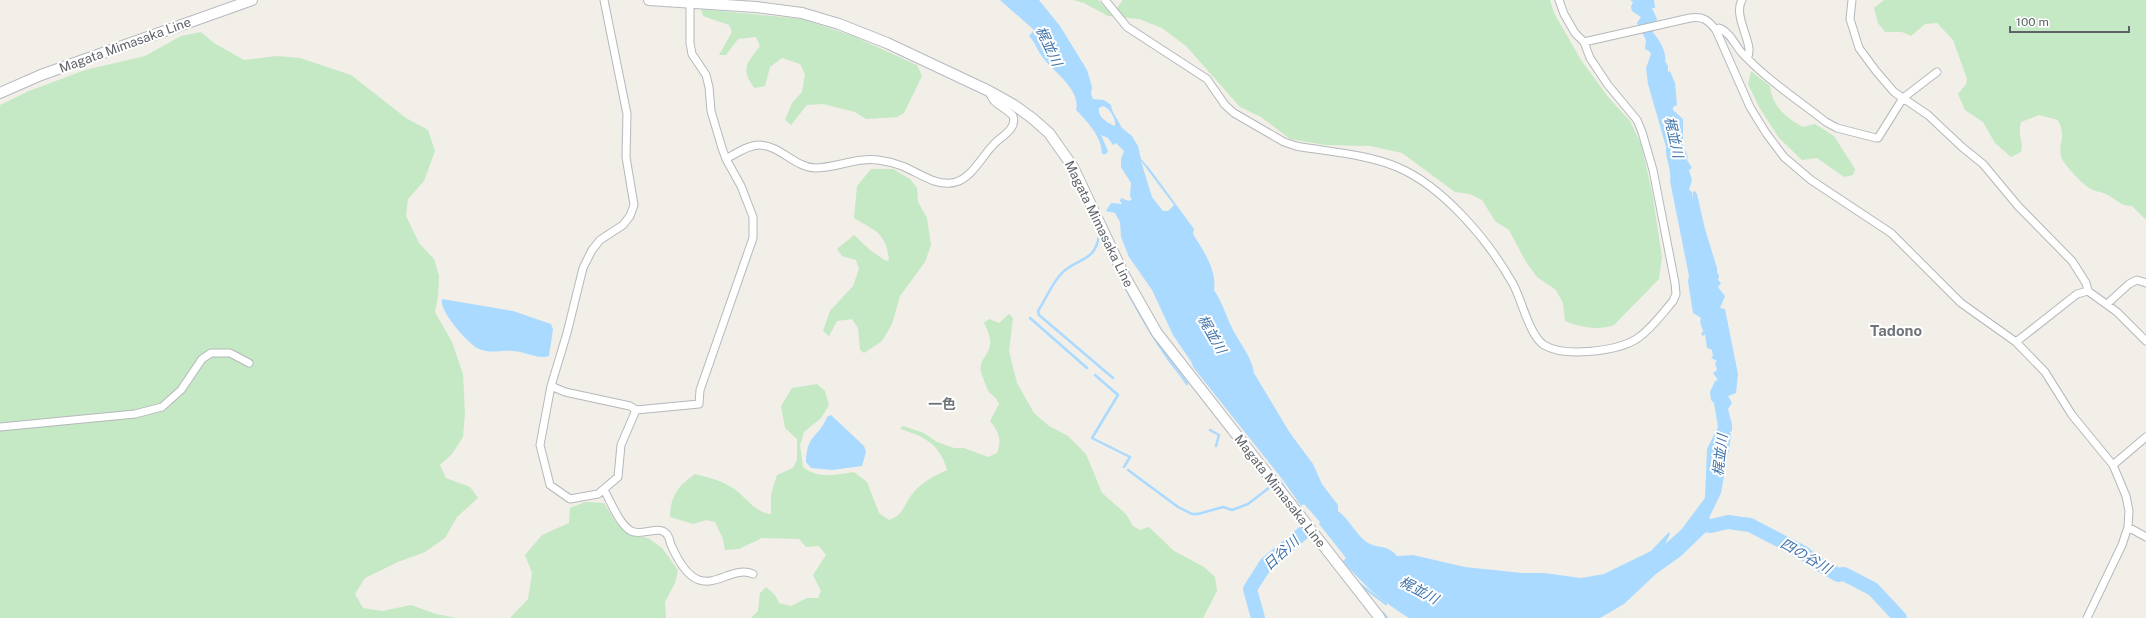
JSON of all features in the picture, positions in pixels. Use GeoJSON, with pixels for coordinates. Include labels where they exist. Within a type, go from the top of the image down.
{"type":"FeatureCollection","features":[{"type":"Feature","properties":{"kind":"main road","name":"Magata Mimasaka Line"},"geometry":{"type":"LineString","coordinates":[[0,93],[40,75],[252,0]]}},
{"type":"Feature","properties":{"kind":"main road","name":"Magata Mimasaka Line"},"geometry":{"type":"LineString","coordinates":[[650,0],[690,1],[794,12],[832,22],[886,43],[989,91],[1014,105],[1032,118],[1049,133],[1063,151],[1082,185],[1124,275],[1157,333],[1380,618]]}},
{"type":"Feature","properties":{"kind":"street"},"geometry":{"type":"LineString","coordinates":[[604,0],[627,114],[626,157],[634,206],[630,216],[623,225],[600,240],[592,250],[583,268],[567,333],[551,386],[540,445],[547,480],[550,485],[570,499],[587,497],[604,490],[618,478],[622,445],[636,410]]}},
{"type":"Feature","properties":{"kind":"street"},"geometry":{"type":"LineString","coordinates":[[1105,0],[1127,26],[1207,79],[1225,105],[1234,113],[1273,137],[1296,146],[1380,161],[1414,175],[1458,212],[1492,249],[1515,288],[1537,338],[1549,348],[1587,352],[1623,345],[1636,339],[1665,311],[1673,301],[1676,294],[1661,206],[1642,132],[1637,120],[1608,85],[1590,58],[1584,42],[1575,33],[1564,14],[1559,0]]}},
{"type":"Feature","properties":{"kind":"street"},"geometry":{"type":"LineString","coordinates":[[1742,0],[1739,8],[1749,51],[1747,58]]}},
{"type":"Feature","properties":{"kind":"street"},"geometry":{"type":"LineString","coordinates":[[1852,0],[1850,19],[1862,53],[1887,85],[1928,115],[1962,147],[1983,164],[2018,206],[2072,261],[2086,283],[2088,291],[2107,304],[2146,341]]}},
{"type":"Feature","properties":{"kind":"street"},"geometry":{"type":"LineString","coordinates":[[551,386],[565,392],[630,406],[636,410],[699,404],[700,390],[753,238],[753,217],[735,173],[726,159],[711,111],[709,86],[706,75],[692,54],[690,43],[690,1]]}},
{"type":"Feature","properties":{"kind":"street"},"geometry":{"type":"LineString","coordinates":[[1584,42],[1698,17],[1703,18],[1716,30],[1750,107],[1766,133],[1784,157],[1811,180],[1890,233],[1962,303],[2016,342],[2045,372],[2080,426],[2113,465],[2126,496],[2129,511],[2128,526],[2122,545],[2087,618]]}},
{"type":"Feature","properties":{"kind":"street"},"geometry":{"type":"LineString","coordinates":[[1716,30],[1720,28],[1725,30],[1747,58],[1826,122],[1857,134],[1878,138],[1903,98],[1937,72]]}},
{"type":"Feature","properties":{"kind":"street"},"geometry":{"type":"LineString","coordinates":[[726,159],[750,147],[759,145],[776,149],[804,166],[815,168],[877,160],[901,166],[936,182],[954,183],[969,174],[984,155],[1008,134],[1013,126],[1013,116],[994,103],[989,91]]}},
{"type":"Feature","properties":{"kind":"street"},"geometry":{"type":"LineString","coordinates":[[2107,304],[2129,284],[2136,280],[2146,283]]}},
{"type":"Feature","properties":{"kind":"street"},"geometry":{"type":"LineString","coordinates":[[2016,342],[2077,294],[2088,291]]}},
{"type":"Feature","properties":{"kind":"street"},"geometry":{"type":"LineString","coordinates":[[0,427],[135,414],[162,407],[181,390],[202,359],[211,354],[216,352],[230,353],[249,363]]}},
{"type":"Feature","properties":{"kind":"street"},"geometry":{"type":"LineString","coordinates":[[2113,465],[2146,437]]}},
{"type":"Feature","properties":{"kind":"street"},"geometry":{"type":"LineString","coordinates":[[604,490],[620,518],[631,531],[641,534],[658,530],[668,535],[675,554],[694,578],[701,580],[739,572],[753,574]]}},
{"type":"Feature","properties":{"kind":"street"},"geometry":{"type":"LineString","coordinates":[[2128,526],[2138,530],[2146,537]]}},
{"type":"Feature","properties":{"kind":"green space"},"geometry":{"type":"Polygon","coordinates":[[[1073,0],[1098,0],[1107,9],[1117,8],[1123,0],[1550,0],[1554,13],[1581,60],[1609,98],[1630,121],[1641,144],[1652,192],[1662,257],[1659,279],[1614,325],[1602,328],[1589,328],[1565,321],[1563,303],[1556,290],[1537,277],[1526,262],[1509,230],[1495,221],[1482,200],[1470,194],[1455,192],[1402,153],[1370,146],[1325,145],[1290,139],[1261,117],[1240,107],[1186,46],[1162,28],[1139,19],[1108,16],[1084,3],[1073,0]]]}},
{"type":"Feature","properties":{"kind":"green space"},"geometry":{"type":"Polygon","coordinates":[[[1884,0],[2146,0],[2146,220],[2132,206],[2122,204],[2106,194],[2088,187],[2069,169],[2061,156],[2062,131],[2058,120],[2039,115],[2021,122],[2021,152],[2011,157],[1995,143],[1983,122],[1965,110],[1958,94],[1966,84],[1967,79],[1953,40],[1937,23],[1925,24],[1911,36],[1902,32],[1885,32],[1878,23],[1874,8],[1884,0]]]}},
{"type":"Feature","properties":{"kind":"green space"},"geometry":{"type":"Polygon","coordinates":[[[701,9],[802,19],[853,36],[917,65],[922,76],[904,113],[897,117],[866,119],[855,112],[823,104],[807,105],[791,125],[785,120],[792,103],[802,92],[805,74],[800,64],[782,58],[770,67],[765,86],[754,88],[746,70],[749,62],[760,46],[756,37],[738,39],[726,55],[719,55],[732,32],[729,25],[703,16],[701,9]]]}},
{"type":"Feature","properties":{"kind":"green space"},"geometry":{"type":"Polygon","coordinates":[[[201,32],[214,43],[244,60],[277,56],[300,58],[351,75],[406,118],[428,130],[435,151],[424,181],[408,199],[406,216],[419,243],[434,259],[439,276],[438,297],[435,312],[452,342],[463,374],[465,414],[463,437],[452,454],[440,465],[446,478],[470,487],[478,498],[457,517],[445,538],[425,552],[398,562],[365,578],[355,594],[363,608],[382,611],[411,605],[436,614],[457,618],[0,618],[0,105],[29,91],[85,70],[145,56],[181,36],[201,32]]]}},
{"type":"Feature","properties":{"kind":"green space"},"geometry":{"type":"Polygon","coordinates":[[[1751,71],[1770,86],[1771,93],[1777,105],[1791,120],[1803,127],[1815,124],[1834,136],[1855,169],[1853,175],[1844,177],[1817,158],[1802,160],[1779,138],[1759,107],[1748,84],[1751,71]]]}},
{"type":"Feature","properties":{"kind":"green space"},"geometry":{"type":"Polygon","coordinates":[[[871,169],[893,169],[910,179],[917,188],[918,202],[927,218],[931,245],[925,262],[900,296],[892,324],[882,341],[864,353],[860,350],[858,328],[852,319],[837,321],[829,336],[823,331],[830,311],[853,286],[859,269],[856,260],[842,256],[837,249],[854,235],[870,250],[886,261],[889,260],[885,243],[878,233],[854,218],[857,186],[871,169]]]}},
{"type":"Feature","properties":{"kind":"green space"},"geometry":{"type":"Polygon","coordinates":[[[1009,314],[1013,318],[1009,351],[1017,383],[1034,413],[1049,426],[1068,436],[1086,454],[1102,493],[1126,514],[1133,526],[1140,530],[1149,527],[1174,551],[1204,567],[1215,577],[1217,591],[1203,618],[751,618],[758,611],[760,593],[766,587],[775,595],[779,603],[791,606],[807,598],[818,598],[821,591],[813,575],[826,555],[819,546],[806,547],[799,539],[762,538],[739,549],[725,550],[723,539],[715,522],[706,520],[693,524],[670,517],[670,510],[676,492],[684,482],[695,474],[724,483],[738,492],[755,508],[771,514],[771,494],[777,475],[793,468],[797,460],[797,439],[785,428],[781,406],[792,388],[817,384],[825,391],[829,405],[821,418],[804,432],[800,445],[803,467],[809,471],[821,475],[854,472],[867,482],[879,513],[889,520],[894,518],[901,512],[910,497],[921,485],[947,470],[940,454],[930,442],[924,438],[900,429],[903,426],[924,433],[937,442],[954,448],[964,448],[988,457],[997,453],[999,436],[990,421],[999,404],[989,392],[981,372],[982,362],[989,348],[990,341],[989,333],[984,323],[989,319],[999,323],[1009,314]]]}},
{"type":"Feature","properties":{"kind":"green space"},"geometry":{"type":"Polygon","coordinates":[[[585,502],[604,503],[617,524],[631,535],[648,538],[662,548],[678,570],[675,583],[665,602],[666,618],[510,618],[528,599],[532,573],[525,555],[542,535],[569,523],[570,508],[585,502]]]}},
{"type":"Feature","properties":{"kind":"water","name":"梶並川"},"geometry":{"type":"Polygon","coordinates":[[[1000,0],[1039,0],[1060,26],[1087,70],[1092,87],[1091,94],[1093,99],[1104,100],[1111,105],[1112,110],[1122,128],[1132,136],[1138,146],[1141,159],[1194,229],[1193,234],[1205,253],[1211,268],[1214,290],[1234,332],[1251,361],[1254,373],[1290,433],[1313,464],[1322,484],[1338,505],[1338,511],[1345,517],[1361,537],[1372,545],[1389,549],[1397,556],[1413,555],[1465,567],[1522,573],[1544,573],[1581,578],[1604,574],[1651,551],[1669,532],[1670,534],[1665,544],[1681,530],[1705,498],[1707,449],[1718,427],[1714,403],[1711,400],[1710,392],[1715,381],[1718,380],[1713,373],[1717,370],[1715,363],[1717,361],[1711,358],[1713,356],[1712,350],[1707,348],[1705,334],[1703,336],[1701,334],[1703,331],[1700,322],[1701,318],[1693,313],[1688,281],[1689,276],[1670,181],[1666,147],[1648,84],[1646,68],[1651,54],[1645,49],[1646,40],[1637,23],[1641,17],[1632,11],[1631,7],[1633,2],[1630,0],[1654,0],[1655,8],[1652,8],[1657,19],[1653,33],[1658,38],[1662,46],[1665,54],[1665,61],[1668,66],[1668,72],[1670,71],[1675,83],[1677,105],[1673,107],[1673,110],[1683,119],[1683,145],[1688,157],[1687,160],[1692,168],[1689,170],[1692,180],[1689,190],[1692,192],[1693,200],[1693,192],[1695,191],[1697,194],[1705,229],[1719,276],[1718,280],[1721,283],[1718,287],[1725,296],[1720,308],[1725,309],[1738,374],[1736,393],[1728,396],[1732,403],[1728,409],[1732,424],[1732,431],[1730,432],[1731,437],[1721,493],[1709,518],[1711,522],[1705,533],[1681,556],[1656,574],[1624,604],[1600,618],[1409,618],[1390,606],[1365,585],[1343,561],[1346,558],[1319,524],[1320,522],[1304,504],[1301,506],[1283,480],[1193,367],[1192,363],[1173,335],[1152,290],[1129,257],[1121,237],[1120,222],[1115,213],[1106,211],[1111,203],[1122,204],[1120,201],[1121,198],[1129,201],[1132,199],[1130,196],[1131,183],[1121,167],[1121,159],[1124,151],[1116,143],[1113,145],[1108,138],[1101,135],[1108,151],[1106,154],[1102,154],[1097,136],[1089,124],[1076,110],[1077,103],[1071,89],[1044,59],[1029,36],[1034,30],[1000,0]],[[1103,106],[1099,108],[1101,117],[1115,126],[1115,120],[1112,114],[1106,107],[1103,106]],[[1141,161],[1152,197],[1163,211],[1168,211],[1174,205],[1141,161]]]}},
{"type":"Feature","properties":{"kind":"water"},"geometry":{"type":"Polygon","coordinates":[[[442,299],[513,311],[551,324],[553,329],[549,356],[540,357],[518,351],[492,352],[479,349],[468,341],[449,319],[442,304],[442,299]]]}},
{"type":"Feature","properties":{"kind":"water"},"geometry":{"type":"Polygon","coordinates":[[[831,415],[864,446],[866,452],[862,466],[832,470],[811,468],[806,462],[808,446],[824,424],[827,417],[831,415]]]}},
{"type":"Feature","properties":{"kind":"waterway"},"geometry":{"type":"LineString","coordinates":[[1099,236],[1097,245],[1089,256],[1066,269],[1057,278],[1038,311],[1039,315],[1113,378]]}},
{"type":"Feature","properties":{"kind":"waterway"},"geometry":{"type":"LineString","coordinates":[[1104,244],[1125,287],[1148,328],[1187,384]]}},
{"type":"Feature","properties":{"kind":"waterway"},"geometry":{"type":"LineString","coordinates":[[1030,318],[1087,368]]}},
{"type":"Feature","properties":{"kind":"waterway"},"geometry":{"type":"LineString","coordinates":[[1095,375],[1118,395],[1092,438],[1130,457],[1124,467]]}},
{"type":"Feature","properties":{"kind":"waterway"},"geometry":{"type":"LineString","coordinates":[[1210,430],[1219,435],[1216,446]]}},
{"type":"Feature","properties":{"kind":"waterway"},"geometry":{"type":"LineString","coordinates":[[1128,470],[1178,507],[1192,514],[1198,514],[1223,507],[1232,510],[1248,504],[1270,487]]}},
{"type":"Feature","properties":{"kind":"waterway"},"geometry":{"type":"LineString","coordinates":[[1280,481],[1285,489]]}},
{"type":"Feature","properties":{"kind":"waterway","name":"四の谷川"},"geometry":{"type":"LineString","coordinates":[[1698,524],[1711,526],[1728,522],[1750,525],[1804,553],[1812,560],[1838,575],[1844,574],[1873,589],[1900,618]]}},
{"type":"Feature","properties":{"kind":"waterway","name":"日谷川"},"geometry":{"type":"LineString","coordinates":[[1258,618],[1250,589],[1266,564],[1303,533]]}},
{"type":"Feature","properties":{"kind":"waterway"},"geometry":{"type":"LineString","coordinates":[[1342,562],[1351,574]]}},
{"type":"Feature","properties":{"kind":"waterway"},"geometry":{"type":"LineString","coordinates":[[1358,583],[1386,604]]}},
{"type":"Feature","properties":{"kind":"waterway"},"geometry":{"type":"LineString","coordinates":[[1383,613],[1387,618]]}},
{"type":"Feature","properties":{"kind":"district","name":"Tadono"},"geometry":{"type":"Point","coordinates":[1896,330]}},
{"type":"Feature","properties":{"kind":"district","name":"一色"},"geometry":{"type":"Point","coordinates":[942,404]}}]}
